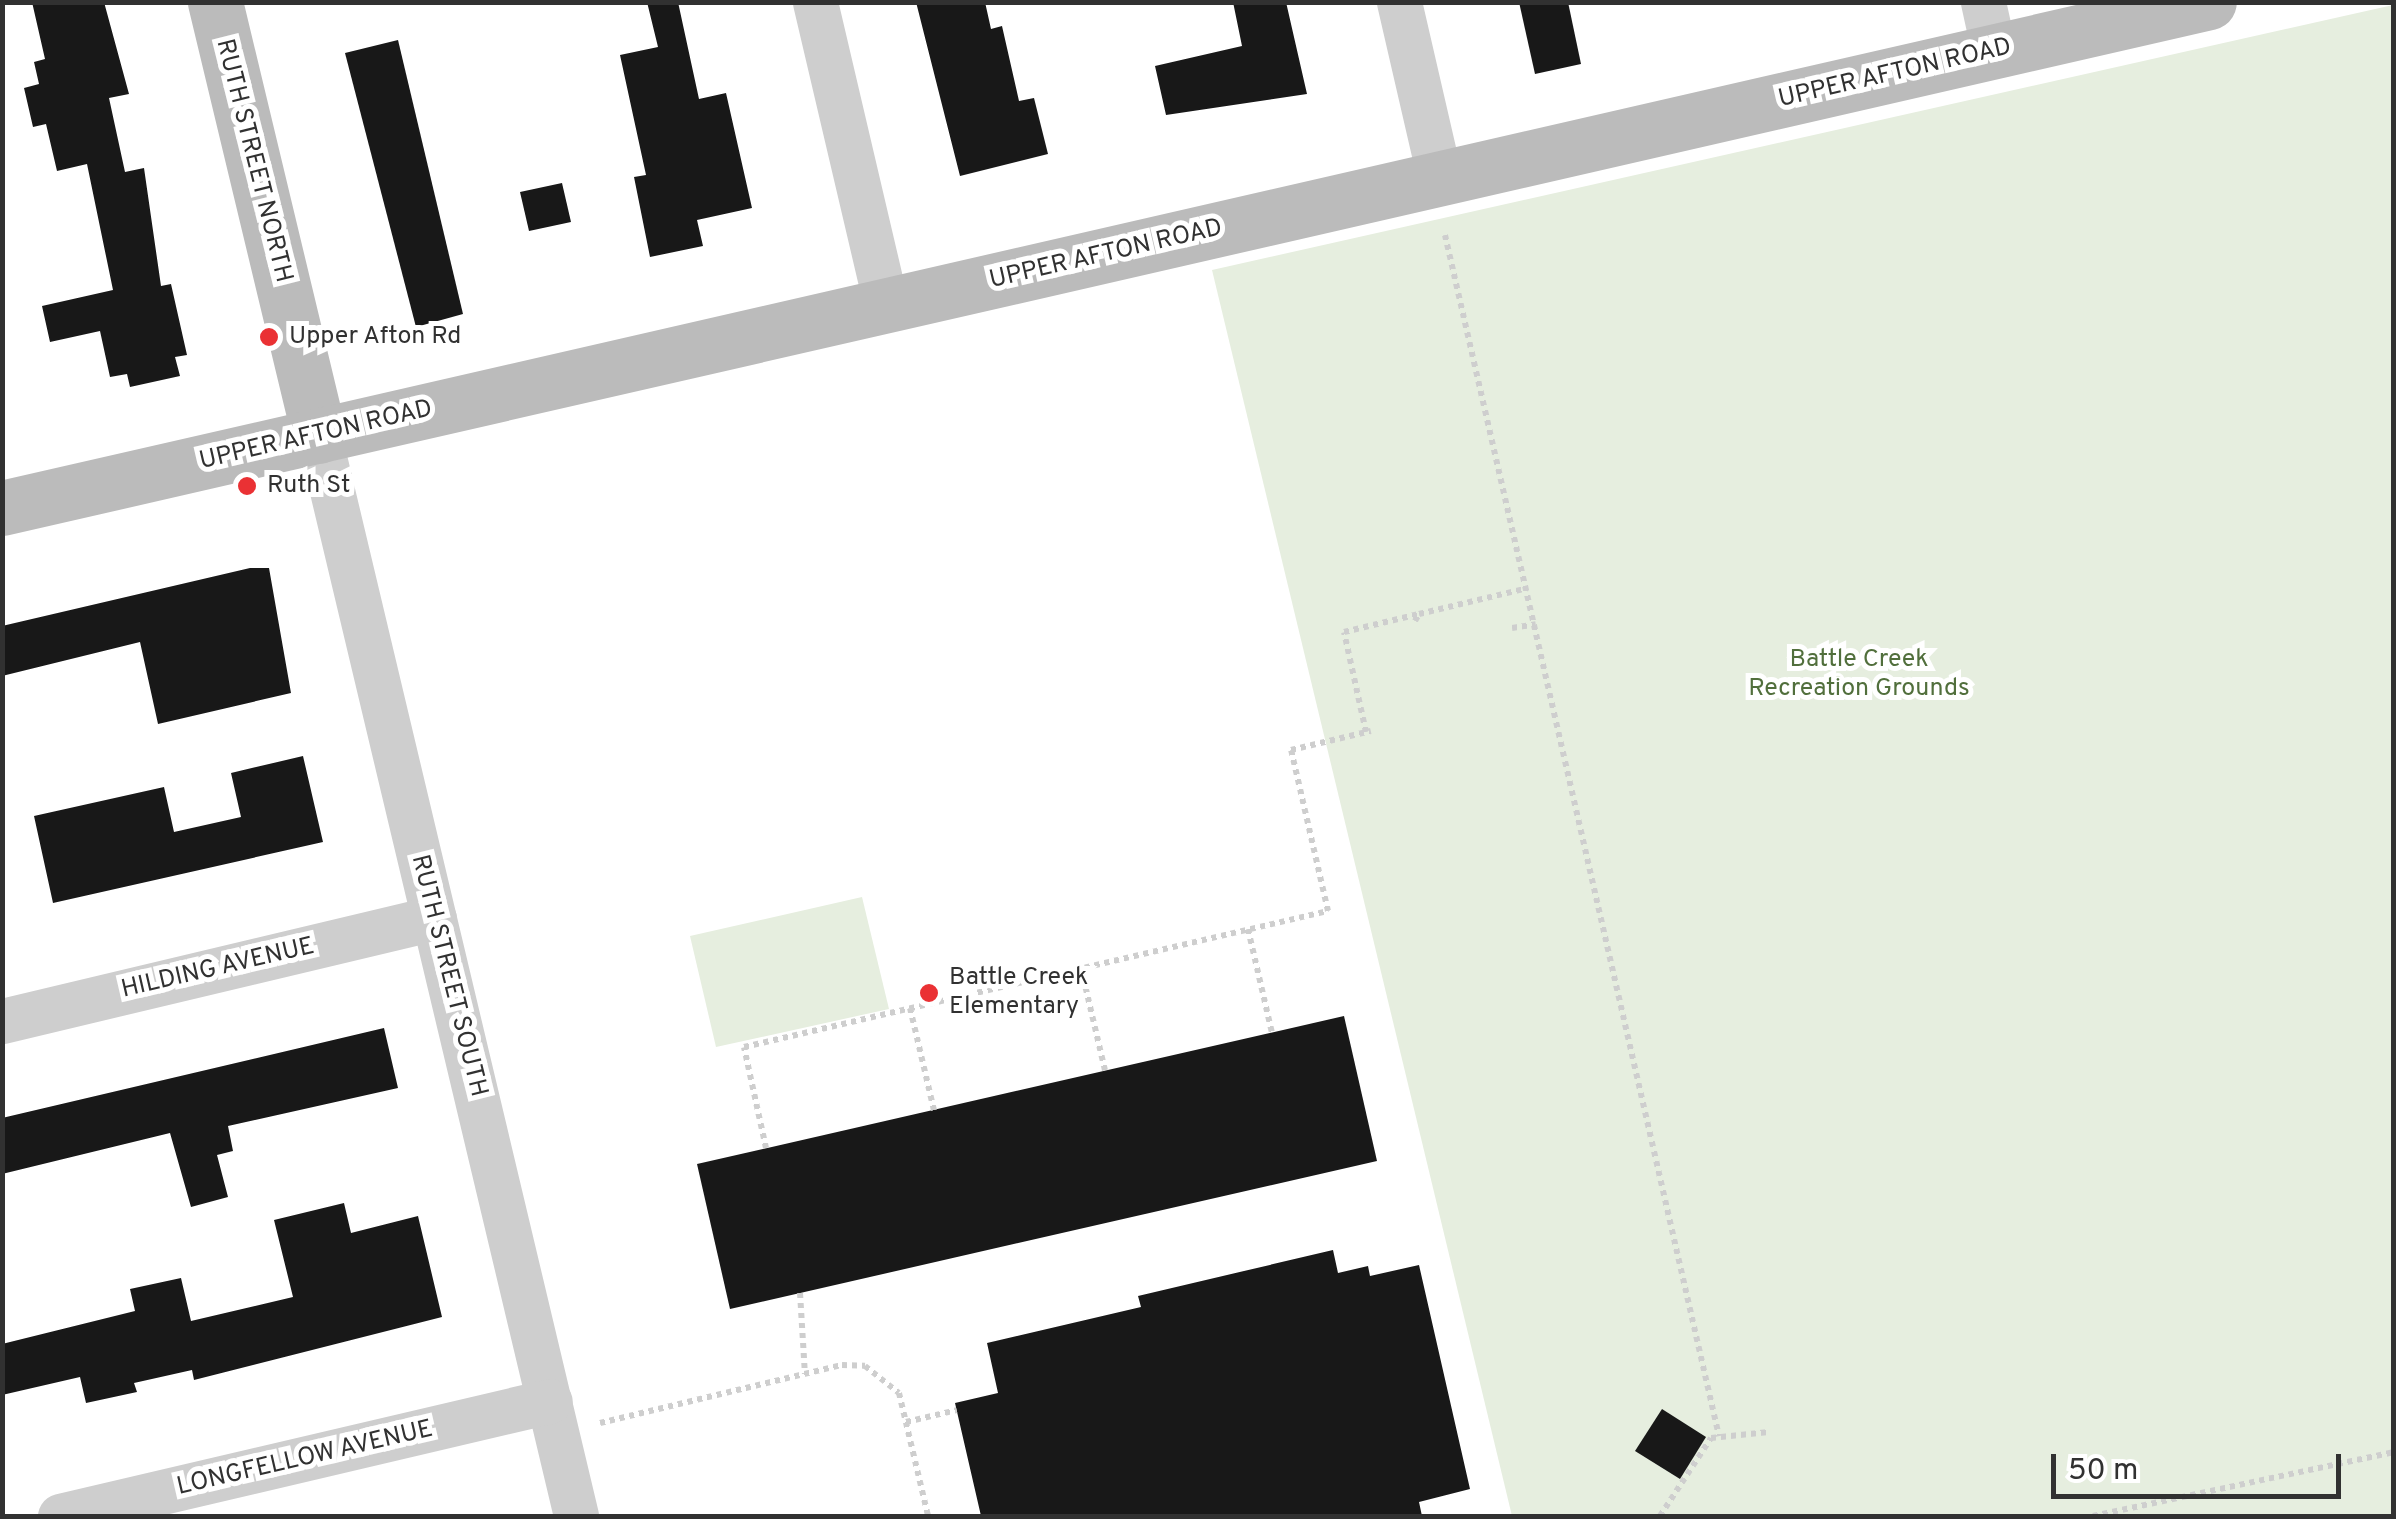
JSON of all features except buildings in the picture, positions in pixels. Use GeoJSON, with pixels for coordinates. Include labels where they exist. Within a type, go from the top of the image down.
{"type":"FeatureCollection","features":[{"type":"Feature","properties":{"kind":"street","name":"RUTH STREET NORTH"},"geometry":{"type":"LineString","coordinates":[[215,2],[319,436]]}},
{"type":"Feature","properties":{"kind":"street"},"geometry":{"type":"LineString","coordinates":[[815,2],[886,306]]}},
{"type":"Feature","properties":{"kind":"street"},"geometry":{"type":"LineString","coordinates":[[1399,2],[1440,179]]}},
{"type":"Feature","properties":{"kind":"street","name":"UPPER AFTON ROAD"},"geometry":{"type":"LineString","coordinates":[[2,508],[1440,179],[1988,27],[2209,2]]}},
{"type":"Feature","properties":{"kind":"street","name":"RUTH STREET SOUTH"},"geometry":{"type":"LineString","coordinates":[[319,436],[576,1516]]}},
{"type":"Feature","properties":{"kind":"street","name":"HILDING AVENUE"},"geometry":{"type":"LineString","coordinates":[[2,1021],[434,918]]}},
{"type":"Feature","properties":{"kind":"street","name":"LONGFELLOW AVENUE"},"geometry":{"type":"LineString","coordinates":[[60,1516],[550,1400]]}},
{"type":"Feature","properties":{"kind":"path"},"geometry":{"type":"LineString","coordinates":[[1445,235],[1720,1436]]}},
{"type":"Feature","properties":{"kind":"path"},"geometry":{"type":"LineString","coordinates":[[766,1148],[744,1047],[1328,910],[1291,750],[1368,732],[1344,632],[1528,588]]}},
{"type":"Feature","properties":{"kind":"path"},"geometry":{"type":"LineString","coordinates":[[1512,628],[1536,624]]}},
{"type":"Feature","properties":{"kind":"path"},"geometry":{"type":"LineString","coordinates":[[1248,929],[1272,1032]]}},
{"type":"Feature","properties":{"kind":"path"},"geometry":{"type":"LineString","coordinates":[[1082,968],[1106,1070]]}},
{"type":"Feature","properties":{"kind":"path"},"geometry":{"type":"LineString","coordinates":[[910,1008],[934,1110]]}},
{"type":"Feature","properties":{"kind":"path"},"geometry":{"type":"LineString","coordinates":[[800,1293],[805,1374]]}},
{"type":"Feature","properties":{"kind":"path"},"geometry":{"type":"LineString","coordinates":[[600,1424],[842,1365],[887,1376],[906,1422],[928,1516]]}},
{"type":"Feature","properties":{"kind":"path"},"geometry":{"type":"LineString","coordinates":[[906,1422],[957,1410]]}},
{"type":"Feature","properties":{"kind":"path"},"geometry":{"type":"LineString","coordinates":[[1660,1516],[1720,1436],[1769,1432]]}},
{"type":"Feature","properties":{"kind":"path"},"geometry":{"type":"LineString","coordinates":[[2093,1516],[2394,1452]]}},
{"type":"Feature","properties":{"kind":"green space","name":"Battle Creek Recreation Grounds"},"geometry":{"type":"Polygon","coordinates":[[[2393,5],[2393,1516],[1512,1516],[1212,270],[2393,5]]]}},
{"type":"Feature","properties":{"kind":"green space"},"geometry":{"type":"Polygon","coordinates":[[[862,897],[889,1009],[716,1047],[690,936],[862,897]]]}},
{"type":"Feature","properties":{"kind":"place","name":"Upper Afton Rd"},"geometry":{"type":"Point","coordinates":[269,337]}},
{"type":"Feature","properties":{"kind":"place","name":"Ruth St"},"geometry":{"type":"Point","coordinates":[247,486]}},
{"type":"Feature","properties":{"kind":"place","name":"Battle Creek Elementary"},"geometry":{"type":"Point","coordinates":[929,993]}}]}
